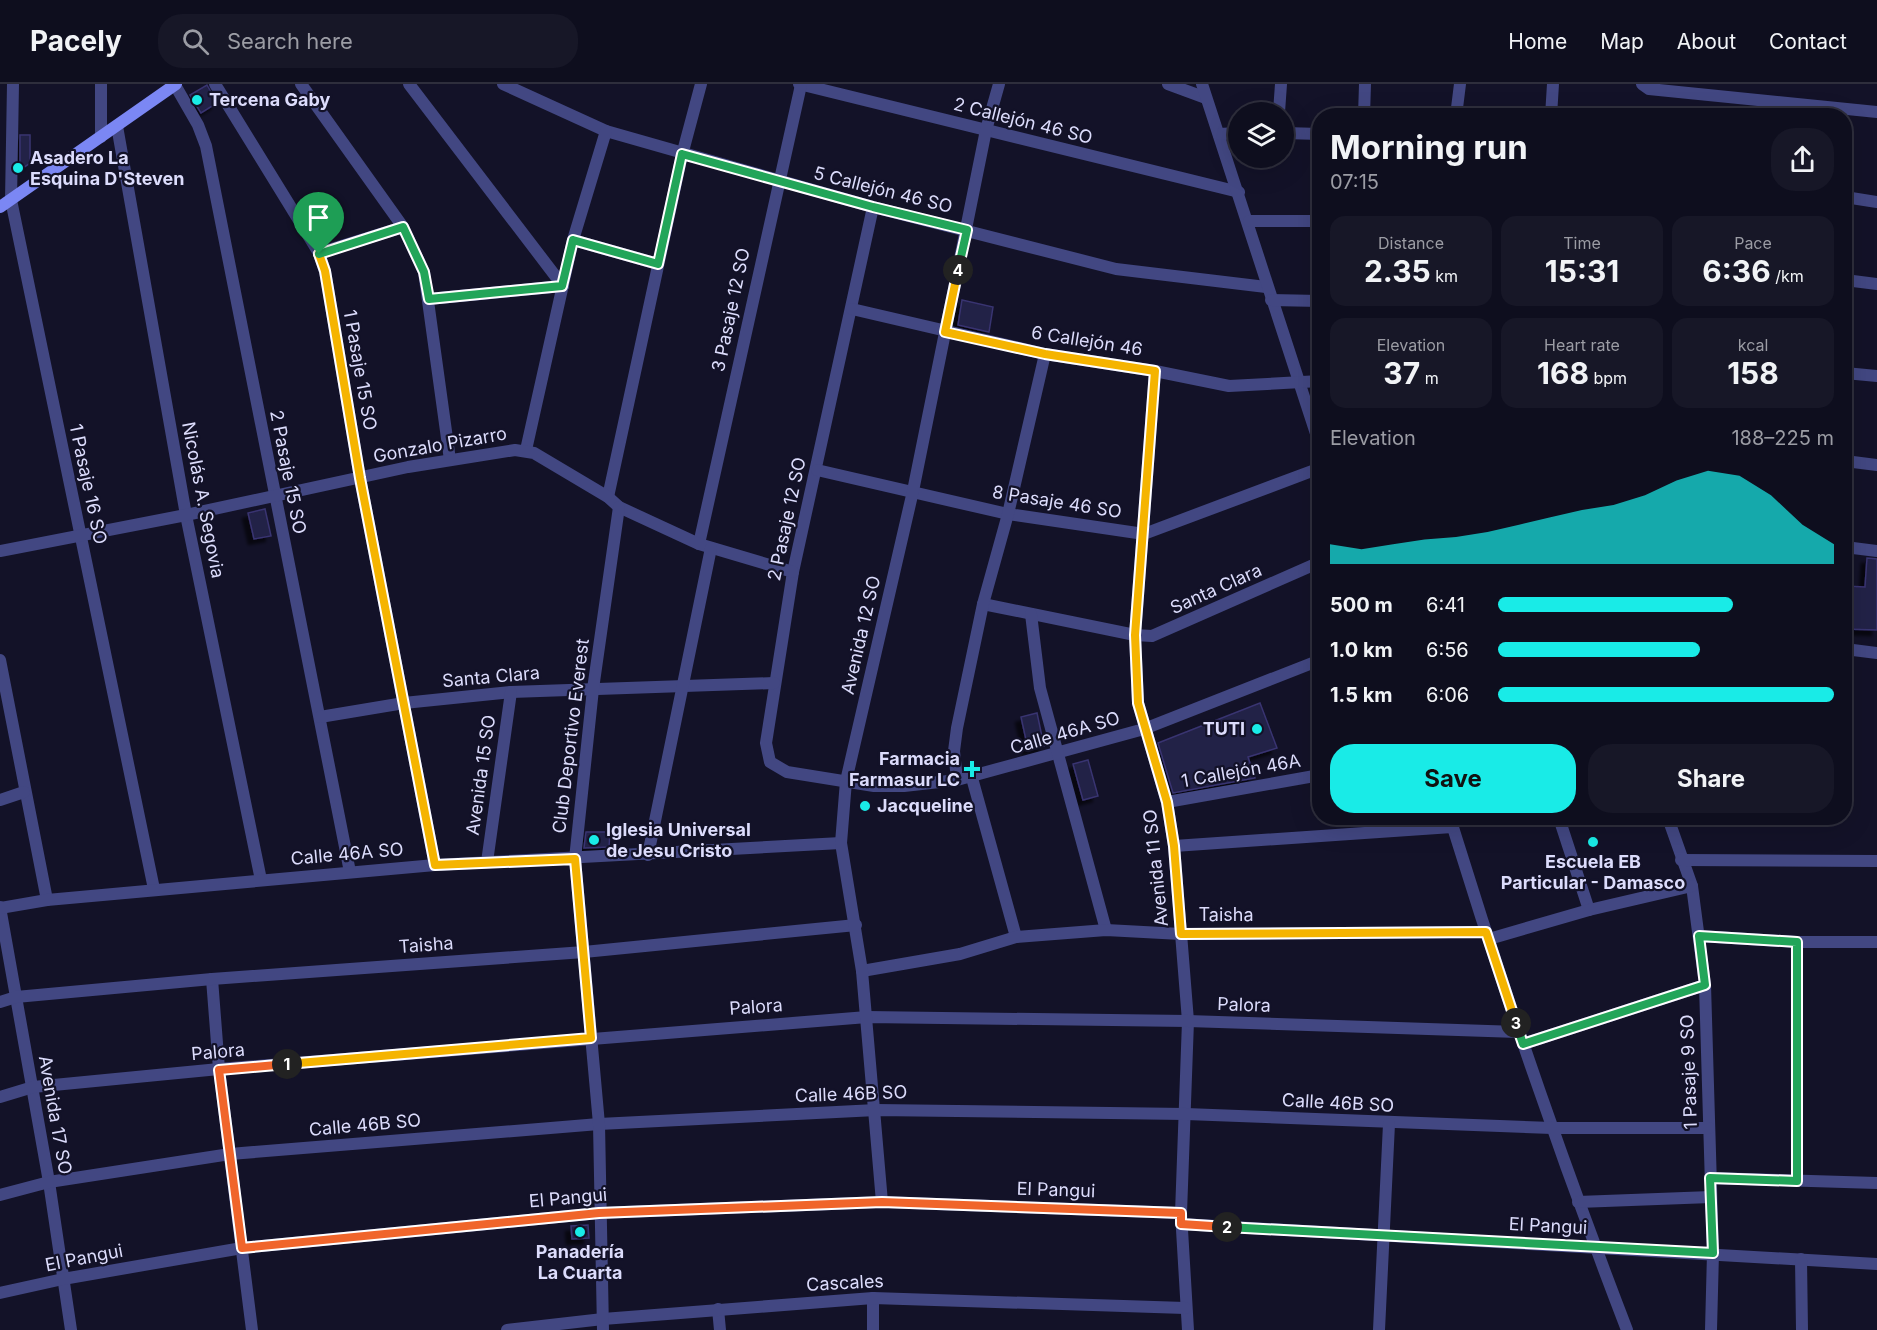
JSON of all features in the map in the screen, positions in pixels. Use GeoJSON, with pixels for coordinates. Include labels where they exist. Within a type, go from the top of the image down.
{"type":"FeatureCollection","features":[{"type":"Feature","properties":{"kind":"street","name":"1 Pasaje 16 SO"},"geometry":{"type":"LineString","coordinates":[[13,84],[12,200],[154,890]]}},
{"type":"Feature","properties":{"kind":"street"},"geometry":{"type":"LineString","coordinates":[[101,84],[101,137]]}},
{"type":"Feature","properties":{"kind":"street"},"geometry":{"type":"LineString","coordinates":[[0,207],[175,84]]}},
{"type":"Feature","properties":{"kind":"street","name":"2 Pasaje 15 SO"},"geometry":{"type":"LineString","coordinates":[[175,84],[198,125],[206,146],[350,872]]}},
{"type":"Feature","properties":{"kind":"street","name":"1 Pasaje 15 SO"},"geometry":{"type":"LineString","coordinates":[[215,84],[319,254],[325,271],[360,478],[435,865]]}},
{"type":"Feature","properties":{"kind":"street"},"geometry":{"type":"LineString","coordinates":[[301,84],[403,227],[424,272],[450,460]]}},
{"type":"Feature","properties":{"kind":"street"},"geometry":{"type":"LineString","coordinates":[[409,84],[562,286]]}},
{"type":"Feature","properties":{"kind":"street","name":"5 Callejón 46 SO"},"geometry":{"type":"LineString","coordinates":[[503,84],[606,130],[682,154],[873,207],[1116,269],[1266,287]]}},
{"type":"Feature","properties":{"kind":"street"},"geometry":{"type":"LineString","coordinates":[[608,497],[682,154],[701,84]]}},
{"type":"Feature","properties":{"kind":"street","name":"2 Callejón 46 SO"},"geometry":{"type":"LineString","coordinates":[[800,84],[1239,192]]}},
{"type":"Feature","properties":{"kind":"street","name":"3 Pasaje 12 SO"},"geometry":{"type":"LineString","coordinates":[[648,855],[684,686],[705,546],[777,181],[800,84]]}},
{"type":"Feature","properties":{"kind":"street","name":"Avenida 12 SO"},"geometry":{"type":"LineString","coordinates":[[882,1202],[876,1110],[862,971],[841,843],[846,781],[912,491],[986,130],[999,84]]}},
{"type":"Feature","properties":{"kind":"street"},"geometry":{"type":"LineString","coordinates":[[1168,84],[1206,98]]}},
{"type":"Feature","properties":{"kind":"street"},"geometry":{"type":"LineString","coordinates":[[1202,84],[1249,221],[1270,300],[1312,422]]}},
{"type":"Feature","properties":{"kind":"street"},"geometry":{"type":"LineString","coordinates":[[1280,102],[1281,84]]}},
{"type":"Feature","properties":{"kind":"street"},"geometry":{"type":"LineString","coordinates":[[1364,108],[1365,84]]}},
{"type":"Feature","properties":{"kind":"street"},"geometry":{"type":"LineString","coordinates":[[1457,108],[1460,84]]}},
{"type":"Feature","properties":{"kind":"street"},"geometry":{"type":"LineString","coordinates":[[1552,108],[1553,84]]}},
{"type":"Feature","properties":{"kind":"street"},"geometry":{"type":"LineString","coordinates":[[1642,84],[1648,89],[1837,108]]}},
{"type":"Feature","properties":{"kind":"street"},"geometry":{"type":"LineString","coordinates":[[1852,109],[1877,112]]}},
{"type":"Feature","properties":{"kind":"street","name":"Nicolás A. Segovia"},"geometry":{"type":"LineString","coordinates":[[117,126],[186,515],[261,880]]}},
{"type":"Feature","properties":{"kind":"street"},"geometry":{"type":"LineString","coordinates":[[526,450],[573,240],[606,130]]}},
{"type":"Feature","properties":{"kind":"street"},"geometry":{"type":"LineString","coordinates":[[1294,133],[1312,134]]}},
{"type":"Feature","properties":{"kind":"street"},"geometry":{"type":"LineString","coordinates":[[1219,134],[1228,134]]}},
{"type":"Feature","properties":{"kind":"street"},"geometry":{"type":"LineString","coordinates":[[1852,199],[1877,202]]}},
{"type":"Feature","properties":{"kind":"street","name":"2 Pasaje 12 SO"},"geometry":{"type":"LineString","coordinates":[[846,781],[787,772],[770,762],[766,742],[793,572],[873,207]]}},
{"type":"Feature","properties":{"kind":"street"},"geometry":{"type":"LineString","coordinates":[[1249,221],[1312,221]]}},
{"type":"Feature","properties":{"kind":"street"},"geometry":{"type":"LineString","coordinates":[[319,254],[403,227]]}},
{"type":"Feature","properties":{"kind":"street"},"geometry":{"type":"LineString","coordinates":[[573,240],[658,264]]}},
{"type":"Feature","properties":{"kind":"street"},"geometry":{"type":"LineString","coordinates":[[1852,281],[1877,284]]}},
{"type":"Feature","properties":{"kind":"street"},"geometry":{"type":"LineString","coordinates":[[429,299],[562,286]]}},
{"type":"Feature","properties":{"kind":"street"},"geometry":{"type":"LineString","coordinates":[[1270,300],[1312,301]]}},
{"type":"Feature","properties":{"kind":"street","name":"6 Callejón 46"},"geometry":{"type":"LineString","coordinates":[[852,309],[1045,354],[1155,371],[1229,386],[1312,382]]}},
{"type":"Feature","properties":{"kind":"street"},"geometry":{"type":"LineString","coordinates":[[957,780],[954,751],[957,729],[983,604],[1008,514],[1045,354]]}},
{"type":"Feature","properties":{"kind":"street","name":"Avenida 11 SO"},"geometry":{"type":"LineString","coordinates":[[1155,371],[1135,635],[1138,703],[1167,802],[1174,846],[1188,1021],[1181,1219],[1188,1330]]}},
{"type":"Feature","properties":{"kind":"street"},"geometry":{"type":"LineString","coordinates":[[1852,374],[1877,376]]}},
{"type":"Feature","properties":{"kind":"street","name":"Gonzalo Pizarro"},"geometry":{"type":"LineString","coordinates":[[0,551],[450,460],[526,450],[608,497],[619,507],[705,546],[793,572]]}},
{"type":"Feature","properties":{"kind":"street"},"geometry":{"type":"LineString","coordinates":[[1852,462],[1877,465]]}},
{"type":"Feature","properties":{"kind":"street","name":"8 Pasaje 46 SO"},"geometry":{"type":"LineString","coordinates":[[817,470],[1008,514],[1144,534],[1312,471]]}},
{"type":"Feature","properties":{"kind":"street","name":"Club Deportivo Everest"},"geometry":{"type":"LineString","coordinates":[[603,1324],[599,1124],[575,859],[593,689],[619,507]]}},
{"type":"Feature","properties":{"kind":"street"},"geometry":{"type":"LineString","coordinates":[[1852,548],[1877,551]]}},
{"type":"Feature","properties":{"kind":"street","name":"Santa Clara"},"geometry":{"type":"LineString","coordinates":[[983,604],[1135,635],[1160,634],[1312,566]]}},
{"type":"Feature","properties":{"kind":"street"},"geometry":{"type":"LineString","coordinates":[[1031,614],[1040,688],[1106,930]]}},
{"type":"Feature","properties":{"kind":"street"},"geometry":{"type":"LineString","coordinates":[[1852,649],[1877,653]]}},
{"type":"Feature","properties":{"kind":"street"},"geometry":{"type":"LineString","coordinates":[[0,660],[5,716],[47,900]]}},
{"type":"Feature","properties":{"kind":"street","name":"Calle 46A SO"},"geometry":{"type":"LineString","coordinates":[[846,781],[904,786],[972,778],[1144,729],[1312,663]]}},
{"type":"Feature","properties":{"kind":"street","name":"Santa Clara"},"geometry":{"type":"LineString","coordinates":[[320,717],[404,703],[511,692],[774,683]]}},
{"type":"Feature","properties":{"kind":"street","name":"Avenida 15 SO"},"geometry":{"type":"LineString","coordinates":[[487,862],[511,692]]}},
{"type":"Feature","properties":{"kind":"street","name":"1 Callejón 46A"},"geometry":{"type":"LineString","coordinates":[[1167,802],[1312,776]]}},
{"type":"Feature","properties":{"kind":"street"},"geometry":{"type":"LineString","coordinates":[[972,778],[1016,937]]}},
{"type":"Feature","properties":{"kind":"street"},"geometry":{"type":"LineString","coordinates":[[0,800],[24,792]]}},
{"type":"Feature","properties":{"kind":"street"},"geometry":{"type":"LineString","coordinates":[[1174,846],[1416,825]]}},
{"type":"Feature","properties":{"kind":"street"},"geometry":{"type":"LineString","coordinates":[[1452,825],[1552,1128],[1627,1330]]}},
{"type":"Feature","properties":{"kind":"street"},"geometry":{"type":"LineString","coordinates":[[1560,825],[1589,910]]}},
{"type":"Feature","properties":{"kind":"street","name":"1 Pasaje 9 SO"},"geometry":{"type":"LineString","coordinates":[[1670,825],[1692,886],[1705,985],[1713,1253],[1711,1330]]}},
{"type":"Feature","properties":{"kind":"street","name":"Calle 46A SO"},"geometry":{"type":"LineString","coordinates":[[0,908],[47,900],[435,865],[841,843]]}},
{"type":"Feature","properties":{"kind":"street"},"geometry":{"type":"LineString","coordinates":[[1681,860],[1877,861]]}},
{"type":"Feature","properties":{"kind":"street","name":"Taisha"},"geometry":{"type":"LineString","coordinates":[[862,971],[960,954],[1016,937],[1106,930],[1181,934],[1487,936],[1692,886]]}},
{"type":"Feature","properties":{"kind":"street","name":"Avenida 17 SO"},"geometry":{"type":"LineString","coordinates":[[0,908],[49,1182],[71,1330]]}},
{"type":"Feature","properties":{"kind":"street","name":"Taisha"},"geometry":{"type":"LineString","coordinates":[[0,1002],[16,997],[212,978],[584,951],[856,925]]}},
{"type":"Feature","properties":{"kind":"street"},"geometry":{"type":"LineString","coordinates":[[1699,936],[1797,942],[1877,942]]}},
{"type":"Feature","properties":{"kind":"street"},"geometry":{"type":"LineString","coordinates":[[1797,942],[1797,1181]]}},
{"type":"Feature","properties":{"kind":"street"},"geometry":{"type":"LineString","coordinates":[[212,978],[219,1070],[252,1330]]}},
{"type":"Feature","properties":{"kind":"street","name":"Palora"},"geometry":{"type":"LineString","coordinates":[[0,1097],[33,1087],[591,1038],[867,1017],[1188,1021],[1521,1038],[1705,985]]}},
{"type":"Feature","properties":{"kind":"street","name":"Calle 46B SO"},"geometry":{"type":"LineString","coordinates":[[0,1195],[49,1182],[230,1154],[599,1124],[876,1110],[1186,1114],[1389,1124],[1552,1128],[1709,1128]]}},
{"type":"Feature","properties":{"kind":"street"},"geometry":{"type":"LineString","coordinates":[[1379,1330],[1389,1124]]}},
{"type":"Feature","properties":{"kind":"street"},"geometry":{"type":"LineString","coordinates":[[1710,1178],[1877,1183]]}},
{"type":"Feature","properties":{"kind":"street"},"geometry":{"type":"LineString","coordinates":[[1578,1202],[1711,1197]]}},
{"type":"Feature","properties":{"kind":"street","name":"El Pangui"},"geometry":{"type":"LineString","coordinates":[[0,1293],[63,1279],[242,1248],[599,1213],[882,1202],[1877,1264]]}},
{"type":"Feature","properties":{"kind":"street"},"geometry":{"type":"LineString","coordinates":[[1801,1259],[1802,1330]]}},
{"type":"Feature","properties":{"kind":"street"},"geometry":{"type":"LineString","coordinates":[[873,1298],[873,1330]]}},
{"type":"Feature","properties":{"kind":"street","name":"Cascales"},"geometry":{"type":"LineString","coordinates":[[507,1330],[603,1324],[718,1309],[873,1298],[1185,1308]]}},
{"type":"Feature","properties":{"kind":"street"},"geometry":{"type":"LineString","coordinates":[[718,1309],[720,1330]]}},
{"type":"Feature","properties":{"kind":"building"},"geometry":{"type":"Polygon","coordinates":[[[207,85],[217,103],[201,113],[190,95],[207,85]]]}},
{"type":"Feature","properties":{"kind":"building"},"geometry":{"type":"Polygon","coordinates":[[[20,135],[30,135],[30,163],[20,170],[20,135]]]}},
{"type":"Feature","properties":{"kind":"building"},"geometry":{"type":"Polygon","coordinates":[[[962,300],[993,307],[989,332],[958,325],[962,300]]]}},
{"type":"Feature","properties":{"kind":"building"},"geometry":{"type":"Polygon","coordinates":[[[265,509],[271,536],[254,539],[248,513],[265,509]]]}},
{"type":"Feature","properties":{"kind":"building"},"geometry":{"type":"Polygon","coordinates":[[[1867,558],[1877,559],[1877,630],[1852,629],[1852,586],[1865,587],[1867,558]]]}},
{"type":"Feature","properties":{"kind":"building"},"geometry":{"type":"Polygon","coordinates":[[[1260,703],[1277,748],[1248,757],[1255,778],[1173,793],[1158,743],[1260,703]]]}},
{"type":"Feature","properties":{"kind":"building"},"geometry":{"type":"Polygon","coordinates":[[[1037,713],[1044,746],[1028,749],[1021,717],[1037,713]]]}},
{"type":"Feature","properties":{"kind":"building"},"geometry":{"type":"Polygon","coordinates":[[[1088,760],[1098,796],[1083,800],[1073,764],[1088,760]]]}},
{"type":"Feature","properties":{"kind":"building","name":"Iglesia Universal de Jesu Cristo"},"geometry":{"type":"Polygon","coordinates":[[[586,832],[610,832],[609,847],[584,848],[586,832]]]}},
{"type":"Feature","properties":{"kind":"building","name":"Panadería La Cuarta"},"geometry":{"type":"Polygon","coordinates":[[[588,1225],[589,1238],[572,1239],[571,1226],[588,1225]]]}},
{"type":"Feature","properties":{"kind":"place","name":"Tercena Gaby"},"geometry":{"type":"Point","coordinates":[197,100]}},
{"type":"Feature","properties":{"kind":"place","name":"Asadero La Esquina D'Steven"},"geometry":{"type":"Point","coordinates":[18,168]}},
{"type":"Feature","properties":{"kind":"place","name":"TUTI"},"geometry":{"type":"Point","coordinates":[1257,729]}},
{"type":"Feature","properties":{"kind":"place","name":"Farmacia Farmasur LC"},"geometry":{"type":"Point","coordinates":[972,769]}},
{"type":"Feature","properties":{"kind":"place","name":"Jacqueline"},"geometry":{"type":"Point","coordinates":[865,806]}},
{"type":"Feature","properties":{"kind":"place","name":"Iglesia Universal de Jesu Cristo"},"geometry":{"type":"Point","coordinates":[594,840]}},
{"type":"Feature","properties":{"kind":"place","name":"Escuela EB Particular - Damasco"},"geometry":{"type":"Point","coordinates":[1593,842]}},
{"type":"Feature","properties":{"kind":"place","name":"Panadería La Cuarta"},"geometry":{"type":"Point","coordinates":[580,1232]}},
{"type":"Feature","properties":{"kind":"route"},"geometry":{"type":"LineString","coordinates":[[682,154],[873,207],[967,230],[945,332],[1045,354],[1155,371],[1135,635],[1138,703],[1167,802],[1174,846],[1181,934],[1486,932],[1523,1044],[1705,985],[1699,936],[1797,942],[1797,1181],[1710,1178],[1713,1253],[1181,1224],[1181,1213],[882,1202],[599,1213],[242,1248],[219,1070],[591,1038],[575,859],[435,865],[360,478],[325,271],[319,254],[403,227],[424,272],[429,299],[562,286],[573,240],[658,264],[682,154]]}}]}
